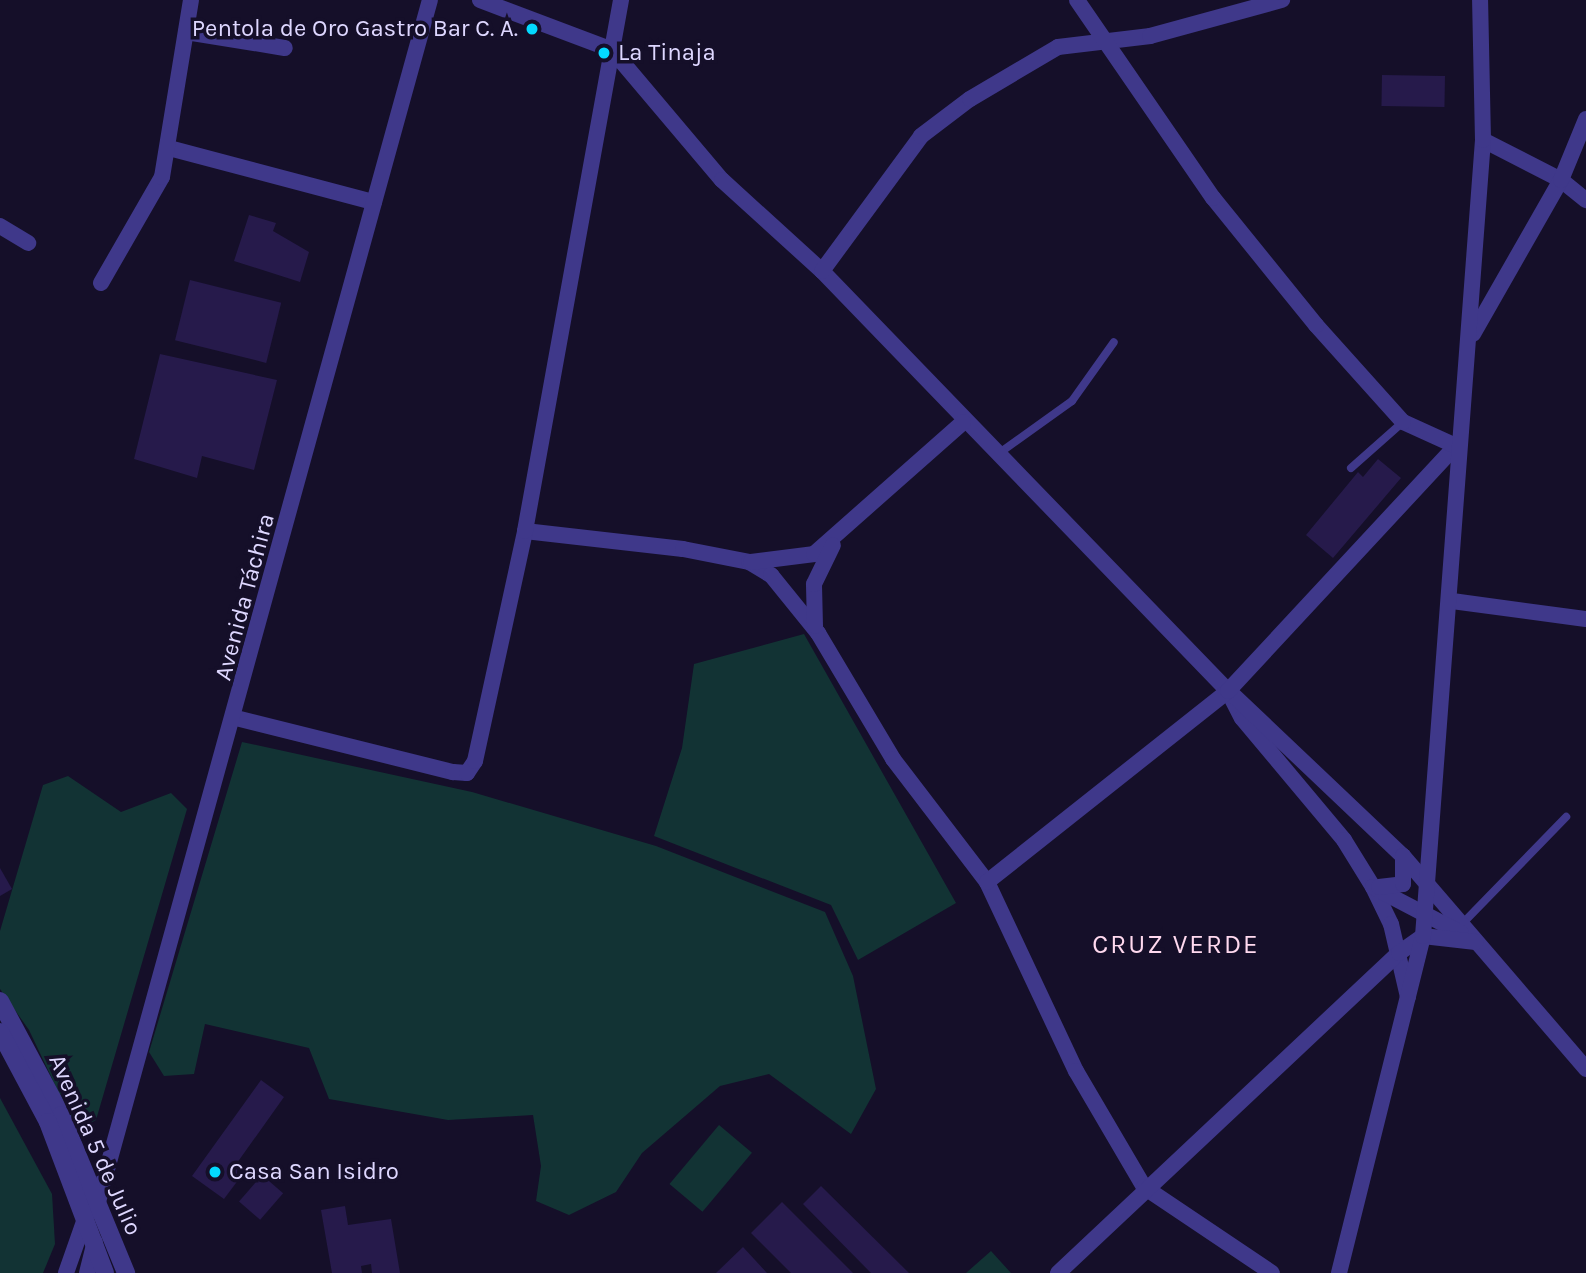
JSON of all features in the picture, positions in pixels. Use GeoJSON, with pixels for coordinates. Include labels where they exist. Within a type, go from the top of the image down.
{"type":"FeatureCollection","features":[{"type":"Feature","properties":{"kind":"street"},"geometry":{"type":"LineString","coordinates":[[101,284],[130,224],[158,188],[169,148],[191,0]]}},
{"type":"Feature","properties":{"kind":"street","name":"Avenida Táchira"},"geometry":{"type":"LineString","coordinates":[[66,1273],[90,1210],[236,718],[430,0]]}},
{"type":"Feature","properties":{"kind":"street"},"geometry":{"type":"LineString","coordinates":[[480,0],[612,50],[722,180],[822,271],[963,422],[1228,691],[1403,856],[1427,890],[1461,925],[1586,1069]]}},
{"type":"Feature","properties":{"kind":"street"},"geometry":{"type":"LineString","coordinates":[[236,718],[467,773],[525,531],[621,0]]}},
{"type":"Feature","properties":{"kind":"street"},"geometry":{"type":"LineString","coordinates":[[1077,0],[1213,198],[1403,422],[1456,446]]}},
{"type":"Feature","properties":{"kind":"street"},"geometry":{"type":"LineString","coordinates":[[822,271],[922,136],[947,113],[1058,47],[1150,36],[1282,0]]}},
{"type":"Feature","properties":{"kind":"street"},"geometry":{"type":"LineString","coordinates":[[1339,1273],[1423,936],[1452,601],[1456,446],[1470,340],[1483,140],[1480,0]]}},
{"type":"Feature","properties":{"kind":"street"},"geometry":{"type":"LineString","coordinates":[[186,32],[285,48]]}},
{"type":"Feature","properties":{"kind":"street"},"geometry":{"type":"LineString","coordinates":[[1470,340],[1561,180],[1586,119]]}},
{"type":"Feature","properties":{"kind":"street"},"geometry":{"type":"LineString","coordinates":[[1483,140],[1561,180],[1586,200]]}},
{"type":"Feature","properties":{"kind":"street"},"geometry":{"type":"LineString","coordinates":[[169,148],[374,202]]}},
{"type":"Feature","properties":{"kind":"street"},"geometry":{"type":"LineString","coordinates":[[0,226],[28,243]]}},
{"type":"Feature","properties":{"kind":"street"},"geometry":{"type":"LineString","coordinates":[[525,531],[749,562],[814,554],[844,531],[963,422]]}},
{"type":"Feature","properties":{"kind":"street"},"geometry":{"type":"LineString","coordinates":[[988,881],[1228,691],[1456,446]]}},
{"type":"Feature","properties":{"kind":"street"},"geometry":{"type":"LineString","coordinates":[[815,628],[814,584],[844,531]]}},
{"type":"Feature","properties":{"kind":"street"},"geometry":{"type":"LineString","coordinates":[[749,562],[771,575],[815,628],[893,759],[988,881],[1076,1071],[1144,1187],[1272,1273]]}},
{"type":"Feature","properties":{"kind":"street"},"geometry":{"type":"LineString","coordinates":[[1452,601],[1586,619]]}},
{"type":"Feature","properties":{"kind":"street"},"geometry":{"type":"LineString","coordinates":[[1228,691],[1242,718],[1344,839],[1373,887],[1399,953],[1408,997]]}},
{"type":"Feature","properties":{"kind":"street"},"geometry":{"type":"LineString","coordinates":[[1373,887],[1403,884],[1403,856]]}},
{"type":"Feature","properties":{"kind":"street"},"geometry":{"type":"LineString","coordinates":[[1373,887],[1425,911],[1476,942]]}},
{"type":"Feature","properties":{"kind":"street"},"geometry":{"type":"LineString","coordinates":[[1058,1273],[1144,1187],[1399,953],[1423,936],[1476,942]]}},
{"type":"Feature","properties":{"kind":"street"},"geometry":{"type":"LineString","coordinates":[[1364,984],[1395,980],[1408,997]]}},
{"type":"Feature","properties":{"kind":"street","name":"Avenida 5 de Julio"},"geometry":{"type":"LineString","coordinates":[[0,1000],[61,1115],[90,1210],[95,1246],[105,1273]]}},
{"type":"Feature","properties":{"kind":"street","name":"Avenida 5 de Julio"},"geometry":{"type":"LineString","coordinates":[[0,1032],[125,1273]]}},
{"type":"Feature","properties":{"kind":"street"},"geometry":{"type":"LineString","coordinates":[[87,1273],[95,1246]]}},
{"type":"Feature","properties":{"kind":"lane"},"geometry":{"type":"LineString","coordinates":[[996,455],[1072,401],[1114,342]]}},
{"type":"Feature","properties":{"kind":"lane"},"geometry":{"type":"LineString","coordinates":[[1351,468],[1403,422]]}},
{"type":"Feature","properties":{"kind":"lane"},"geometry":{"type":"LineString","coordinates":[[1461,925],[1566,817]]}},
{"type":"Feature","properties":{"kind":"green space"},"geometry":{"type":"Polygon","coordinates":[[[804,634],[956,903],[858,960],[831,905],[654,836],[682,748],[694,664],[804,634]]]}},
{"type":"Feature","properties":{"kind":"green space"},"geometry":{"type":"Polygon","coordinates":[[[242,742],[472,792],[656,846],[825,912],[853,976],[876,1089],[851,1134],[769,1074],[720,1086],[642,1153],[616,1192],[569,1215],[536,1201],[541,1166],[533,1115],[448,1120],[329,1099],[309,1048],[205,1024],[194,1074],[164,1076],[149,1052],[242,742]]]}},
{"type":"Feature","properties":{"kind":"green space"},"geometry":{"type":"Polygon","coordinates":[[[68,776],[121,812],[171,793],[187,809],[96,1120],[87,1125],[73,1123],[29,1030],[0,989],[0,931],[43,785],[68,776]]]}},
{"type":"Feature","properties":{"kind":"green space"},"geometry":{"type":"Polygon","coordinates":[[[0,1098],[52,1194],[55,1244],[43,1273],[0,1273],[0,1098]]]}},
{"type":"Feature","properties":{"kind":"green space"},"geometry":{"type":"Polygon","coordinates":[[[719,1125],[752,1153],[702,1212],[670,1184],[719,1125]]]}},
{"type":"Feature","properties":{"kind":"green space"},"geometry":{"type":"Polygon","coordinates":[[[991,1251],[1011,1273],[966,1273],[991,1251]]]}},
{"type":"Feature","properties":{"kind":"building"},"geometry":{"type":"Polygon","coordinates":[[[1382,75],[1445,76],[1444,107],[1381,106],[1382,75]]]}},
{"type":"Feature","properties":{"kind":"building"},"geometry":{"type":"Polygon","coordinates":[[[249,215],[276,223],[273,231],[309,252],[300,282],[234,261],[249,215]]]}},
{"type":"Feature","properties":{"kind":"building"},"geometry":{"type":"Polygon","coordinates":[[[190,280],[281,303],[266,363],[175,340],[190,280]]]}},
{"type":"Feature","properties":{"kind":"building"},"geometry":{"type":"Polygon","coordinates":[[[160,354],[277,380],[254,470],[202,456],[197,478],[134,459],[160,354]]]}},
{"type":"Feature","properties":{"kind":"building"},"geometry":{"type":"Polygon","coordinates":[[[1378,459],[1401,478],[1333,558],[1306,535],[1358,472],[1363,477],[1378,459]]]}},
{"type":"Feature","properties":{"kind":"building"},"geometry":{"type":"Polygon","coordinates":[[[0,868],[12,889],[0,896],[0,868]]]}},
{"type":"Feature","properties":{"kind":"building"},"geometry":{"type":"Polygon","coordinates":[[[261,1080],[284,1097],[237,1163],[239,1179],[224,1199],[192,1176],[261,1080]]]}},
{"type":"Feature","properties":{"kind":"building"},"geometry":{"type":"Polygon","coordinates":[[[262,1175],[283,1193],[260,1220],[239,1201],[262,1175]]]}},
{"type":"Feature","properties":{"kind":"building"},"geometry":{"type":"Polygon","coordinates":[[[821,1186],[909,1273],[871,1273],[803,1204],[821,1186]]]}},
{"type":"Feature","properties":{"kind":"building"},"geometry":{"type":"Polygon","coordinates":[[[782,1202],[853,1273],[791,1273],[751,1233],[782,1202]]]}},
{"type":"Feature","properties":{"kind":"building"},"geometry":{"type":"Polygon","coordinates":[[[345,1206],[348,1225],[391,1219],[400,1273],[372,1273],[371,1264],[361,1266],[362,1273],[332,1273],[321,1210],[345,1206]]]}},
{"type":"Feature","properties":{"kind":"building"},"geometry":{"type":"Polygon","coordinates":[[[743,1247],[767,1273],[716,1273],[743,1247]]]}},
{"type":"Feature","properties":{"kind":"place","name":"Pentola de Oro Gastro Bar C. A."},"geometry":{"type":"Point","coordinates":[532,29]}},
{"type":"Feature","properties":{"kind":"place","name":"La Tinaja"},"geometry":{"type":"Point","coordinates":[604,53]}},
{"type":"Feature","properties":{"kind":"place","name":"Casa San Isidro"},"geometry":{"type":"Point","coordinates":[215,1172]}},
{"type":"Feature","properties":{"kind":"district","name":"CRUZ VERDE"},"geometry":{"type":"Point","coordinates":[1176,945]}}]}
